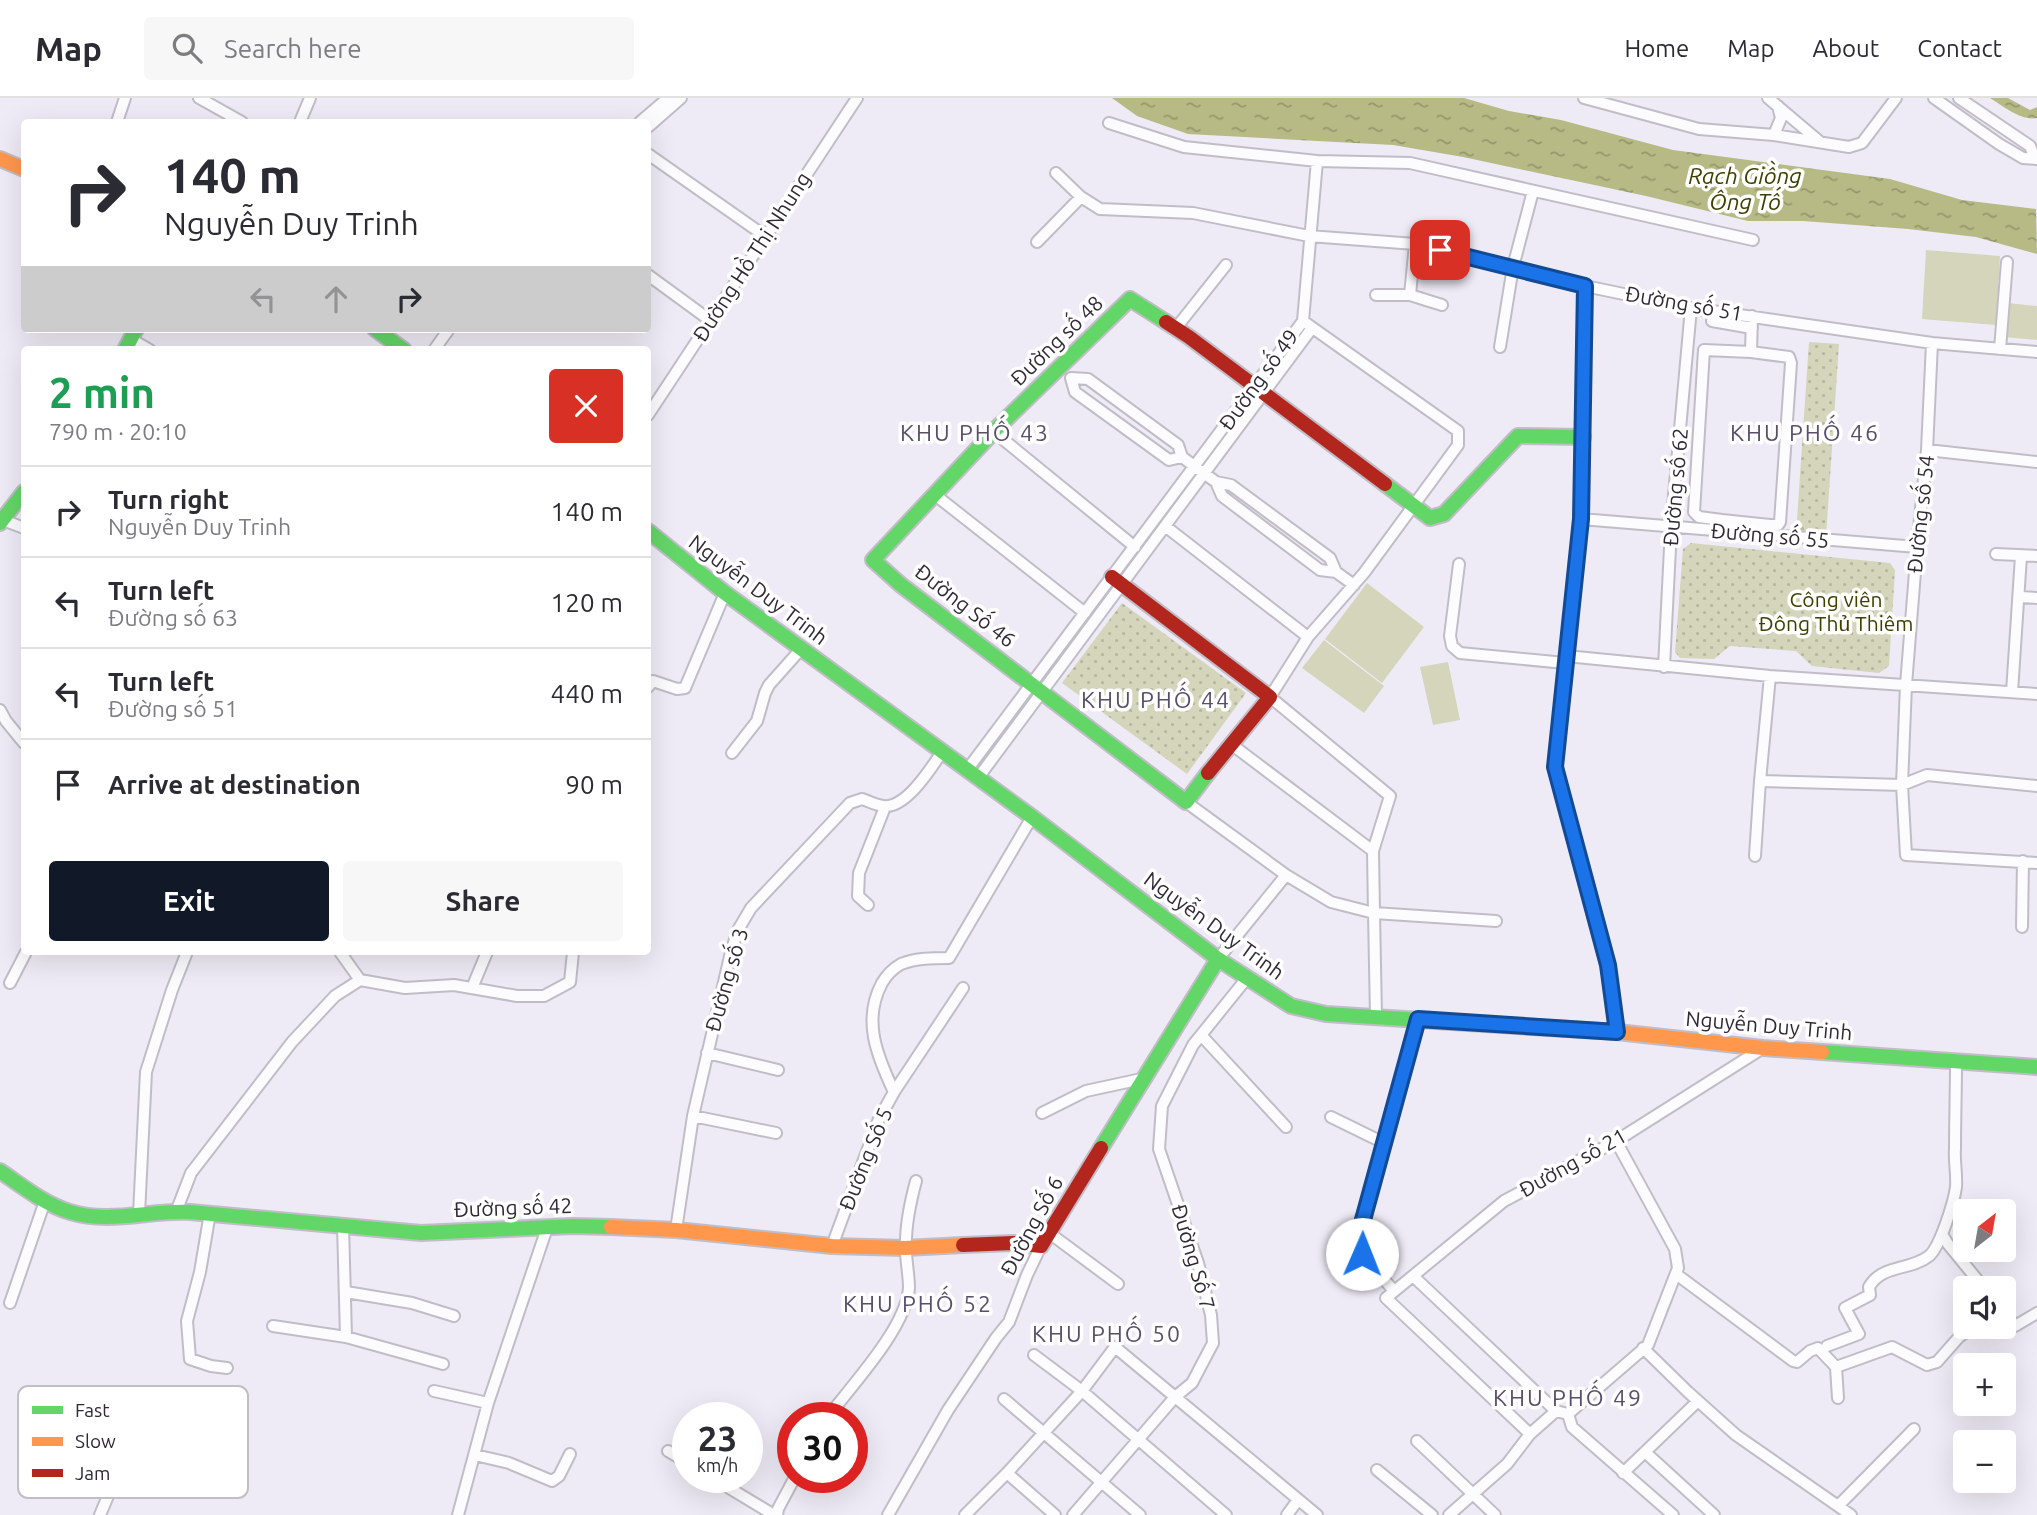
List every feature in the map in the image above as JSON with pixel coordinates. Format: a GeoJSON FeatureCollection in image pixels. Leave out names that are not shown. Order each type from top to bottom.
{"type":"FeatureCollection","features":[{"type":"Feature","properties":{"kind":"street"},"geometry":{"type":"LineString","coordinates":[[118,119],[125,98]]}},
{"type":"Feature","properties":{"kind":"street"},"geometry":{"type":"LineString","coordinates":[[199,98],[237,119]]}},
{"type":"Feature","properties":{"kind":"street"},"geometry":{"type":"LineString","coordinates":[[301,119],[310,98]]}},
{"type":"Feature","properties":{"kind":"street"},"geometry":{"type":"LineString","coordinates":[[644,119],[668,98]]}},
{"type":"Feature","properties":{"kind":"street"},"geometry":{"type":"LineString","coordinates":[[651,124],[681,98]]}},
{"type":"Feature","properties":{"kind":"street","name":"Đường Hồ Thị Nhung"},"geometry":{"type":"LineString","coordinates":[[651,410],[857,98]]}},
{"type":"Feature","properties":{"kind":"street"},"geometry":{"type":"LineString","coordinates":[[1584,98],[1599,99],[1699,129],[1774,135],[1849,147],[1862,143],[1896,98]]}},
{"type":"Feature","properties":{"kind":"street"},"geometry":{"type":"LineString","coordinates":[[1768,98],[1819,142]]}},
{"type":"Feature","properties":{"kind":"street"},"geometry":{"type":"LineString","coordinates":[[1934,98],[2022,158],[2036,158],[2030,146],[1959,98]]}},
{"type":"Feature","properties":{"kind":"street"},"geometry":{"type":"LineString","coordinates":[[1774,135],[1781,118],[1778,106]]}},
{"type":"Feature","properties":{"kind":"street"},"geometry":{"type":"LineString","coordinates":[[1108,123],[1184,147],[1317,161],[1409,163],[1753,240]]}},
{"type":"Feature","properties":{"kind":"street"},"geometry":{"type":"LineString","coordinates":[[651,156],[765,236]]}},
{"type":"Feature","properties":{"kind":"street"},"geometry":{"type":"LineString","coordinates":[[0,159],[21,168]]}},
{"type":"Feature","properties":{"kind":"street","name":"Đường số 49"},"geometry":{"type":"LineString","coordinates":[[972,774],[1037,688],[1085,613],[1117,581],[1135,547],[1200,470],[1307,324],[1309,236],[1317,161]]}},
{"type":"Feature","properties":{"kind":"street","name":"Đường số 51"},"geometry":{"type":"LineString","coordinates":[[1056,173],[1081,197],[1100,209],[1193,213],[1309,236],[1415,244],[1585,286],[1752,322],[2037,352]]}},
{"type":"Feature","properties":{"kind":"street"},"geometry":{"type":"LineString","coordinates":[[1500,346],[1513,267],[1533,191]]}},
{"type":"Feature","properties":{"kind":"street"},"geometry":{"type":"LineString","coordinates":[[1037,242],[1081,197]]}},
{"type":"Feature","properties":{"kind":"street"},"geometry":{"type":"LineString","coordinates":[[1410,295],[1415,244]]}},
{"type":"Feature","properties":{"kind":"street"},"geometry":{"type":"LineString","coordinates":[[2000,349],[2007,262]]}},
{"type":"Feature","properties":{"kind":"street"},"geometry":{"type":"LineString","coordinates":[[1176,328],[1226,265]]}},
{"type":"Feature","properties":{"kind":"street"},"geometry":{"type":"LineString","coordinates":[[651,277],[711,320]]}},
{"type":"Feature","properties":{"kind":"street"},"geometry":{"type":"LineString","coordinates":[[1585,286],[1581,519],[1555,767],[1608,965],[1617,1032]]}},
{"type":"Feature","properties":{"kind":"street"},"geometry":{"type":"LineString","coordinates":[[1376,295],[1410,295],[1442,305]]}},
{"type":"Feature","properties":{"kind":"street","name":"Đường số 48"},"geometry":{"type":"LineString","coordinates":[[873,560],[1058,367],[1130,299],[1176,328],[1430,518],[1444,514],[1518,436],[1583,437]]}},
{"type":"Feature","properties":{"kind":"street","name":"Đường số 62"},"geometry":{"type":"LineString","coordinates":[[1664,667],[1671,528],[1691,308]]}},
{"type":"Feature","properties":{"kind":"street"},"geometry":{"type":"LineString","coordinates":[[1712,321],[1752,322],[1751,352]]}},
{"type":"Feature","properties":{"kind":"street"},"geometry":{"type":"LineString","coordinates":[[1307,324],[1458,431],[1458,445],[1354,585],[1308,638],[1270,697],[1186,802],[1286,875],[1331,902],[1374,913],[1496,921]]}},
{"type":"Feature","properties":{"kind":"street"},"geometry":{"type":"LineString","coordinates":[[380,333],[396,346]]}},
{"type":"Feature","properties":{"kind":"street","name":"Đường số 54"},"geometry":{"type":"LineString","coordinates":[[1906,685],[1927,450],[1932,343]]}},
{"type":"Feature","properties":{"kind":"street"},"geometry":{"type":"LineString","coordinates":[[1704,350],[1789,357],[1791,363],[1778,525],[1722,526],[1699,517],[1694,512],[1698,433],[1704,350]]}},
{"type":"Feature","properties":{"kind":"street"},"geometry":{"type":"LineString","coordinates":[[1058,367],[1071,378],[1076,392],[1169,460],[1182,457]]}},
{"type":"Feature","properties":{"kind":"street"},"geometry":{"type":"LineString","coordinates":[[1071,378],[1088,379],[1178,445],[1182,457],[1216,482],[1231,485],[1330,558],[1336,572],[1354,585]]}},
{"type":"Feature","properties":{"kind":"street"},"geometry":{"type":"LineString","coordinates":[[1680,431],[1698,433]]}},
{"type":"Feature","properties":{"kind":"street"},"geometry":{"type":"LineString","coordinates":[[994,432],[1135,547]]}},
{"type":"Feature","properties":{"kind":"street"},"geometry":{"type":"LineString","coordinates":[[1927,450],[2037,462]]}},
{"type":"Feature","properties":{"kind":"street"},"geometry":{"type":"LineString","coordinates":[[1037,688],[1117,581],[1165,526],[1200,470]]}},
{"type":"Feature","properties":{"kind":"street"},"geometry":{"type":"LineString","coordinates":[[934,494],[1085,613]]}},
{"type":"Feature","properties":{"kind":"street"},"geometry":{"type":"LineString","coordinates":[[21,496],[1,521],[21,527]]}},
{"type":"Feature","properties":{"kind":"street","name":"Đường số 55"},"geometry":{"type":"LineString","coordinates":[[1581,519],[1671,528],[1722,526],[1917,547]]}},
{"type":"Feature","properties":{"kind":"street"},"geometry":{"type":"LineString","coordinates":[[1165,526],[1308,638]]}},
{"type":"Feature","properties":{"kind":"street","name":"Nguyễn Duy Trinh"},"geometry":{"type":"LineString","coordinates":[[651,533],[725,593],[1032,817],[1219,959],[1291,1006],[1326,1014],[1617,1032],[1763,1048],[2037,1067]]}},
{"type":"Feature","properties":{"kind":"street"},"geometry":{"type":"LineString","coordinates":[[1996,555],[2037,556]]}},
{"type":"Feature","properties":{"kind":"street"},"geometry":{"type":"LineString","coordinates":[[2012,692],[2021,556]]}},
{"type":"Feature","properties":{"kind":"street","name":"Đường Số 46"},"geometry":{"type":"LineString","coordinates":[[873,560],[1186,802]]}},
{"type":"Feature","properties":{"kind":"street"},"geometry":{"type":"LineString","coordinates":[[1459,564],[1450,636],[1452,646],[1460,653],[2037,694]]}},
{"type":"Feature","properties":{"kind":"street"},"geometry":{"type":"LineString","coordinates":[[1117,581],[1270,697],[1390,796],[1373,851],[1376,1017]]}},
{"type":"Feature","properties":{"kind":"street"},"geometry":{"type":"LineString","coordinates":[[651,683],[653,681],[677,690],[685,688],[725,593]]}},
{"type":"Feature","properties":{"kind":"street"},"geometry":{"type":"LineString","coordinates":[[2020,597],[2037,598]]}},
{"type":"Feature","properties":{"kind":"street"},"geometry":{"type":"LineString","coordinates":[[732,753],[757,721],[769,685],[801,649]]}},
{"type":"Feature","properties":{"kind":"street"},"geometry":{"type":"LineString","coordinates":[[1755,856],[1770,676]]}},
{"type":"Feature","properties":{"kind":"street"},"geometry":{"type":"LineString","coordinates":[[1906,685],[1902,785],[1906,855],[2037,863]]}},
{"type":"Feature","properties":{"kind":"street"},"geometry":{"type":"LineString","coordinates":[[0,710],[21,739]]}},
{"type":"Feature","properties":{"kind":"street"},"geometry":{"type":"LineString","coordinates":[[1231,744],[1373,851]]}},
{"type":"Feature","properties":{"kind":"street"},"geometry":{"type":"LineString","coordinates":[[868,905],[858,896],[859,873],[885,807],[897,803],[912,792],[942,752]]}},
{"type":"Feature","properties":{"kind":"street"},"geometry":{"type":"LineString","coordinates":[[1760,781],[1902,785],[1927,775],[2037,786]]}},
{"type":"Feature","properties":{"kind":"street","name":"Đường số 3"},"geometry":{"type":"LineString","coordinates":[[676,1230],[693,1116],[738,930],[751,908],[853,801],[862,799],[885,807]]}},
{"type":"Feature","properties":{"kind":"street","name":"Đường Số 5"},"geometry":{"type":"LineString","coordinates":[[832,1246],[879,1119],[894,1092],[877,1048],[871,1021],[875,997],[885,978],[900,965],[926,958],[949,958],[1032,817]]}},
{"type":"Feature","properties":{"kind":"street"},"geometry":{"type":"LineString","coordinates":[[2022,927],[2023,861]]}},
{"type":"Feature","properties":{"kind":"street"},"geometry":{"type":"LineString","coordinates":[[1219,959],[1286,875]]}},
{"type":"Feature","properties":{"kind":"street"},"geometry":{"type":"LineString","coordinates":[[10,984],[24,955]]}},
{"type":"Feature","properties":{"kind":"street"},"geometry":{"type":"LineString","coordinates":[[139,1214],[146,1072],[186,955]]}},
{"type":"Feature","properties":{"kind":"street"},"geometry":{"type":"LineString","coordinates":[[342,955],[360,980]]}},
{"type":"Feature","properties":{"kind":"street"},"geometry":{"type":"LineString","coordinates":[[472,988],[486,955]]}},
{"type":"Feature","properties":{"kind":"street"},"geometry":{"type":"LineString","coordinates":[[176,1212],[191,1172],[292,1042],[335,996],[360,980],[405,988],[454,985],[517,996],[544,996],[569,982],[573,955]]}},
{"type":"Feature","properties":{"kind":"street","name":"Đường Số 6"},"geometry":{"type":"LineString","coordinates":[[888,1515],[948,1410],[1009,1322],[1027,1275],[1048,1232],[1219,959]]}},
{"type":"Feature","properties":{"kind":"street","name":"Đường Số 7"},"geometry":{"type":"LineString","coordinates":[[1073,1515],[1175,1397],[1192,1383],[1213,1343],[1211,1315],[1198,1263],[1159,1149],[1162,1106],[1194,1045],[1247,978]]}},
{"type":"Feature","properties":{"kind":"street"},"geometry":{"type":"LineString","coordinates":[[894,1092],[963,988]]}},
{"type":"Feature","properties":{"kind":"street"},"geometry":{"type":"LineString","coordinates":[[1418,1019],[1358,1238],[1362,1254],[1394,1292],[1386,1298],[1530,1434]]}},
{"type":"Feature","properties":{"kind":"street"},"geometry":{"type":"LineString","coordinates":[[1201,1035],[1286,1127]]}},
{"type":"Feature","properties":{"kind":"street","name":"Đường số 21"},"geometry":{"type":"LineString","coordinates":[[1394,1292],[1504,1201],[1616,1141],[1763,1048]]}},
{"type":"Feature","properties":{"kind":"street"},"geometry":{"type":"LineString","coordinates":[[707,1053],[778,1070]]}},
{"type":"Feature","properties":{"kind":"street"},"geometry":{"type":"LineString","coordinates":[[1827,1346],[1858,1334],[1845,1308],[1870,1295],[1869,1287],[1873,1280],[1881,1273],[1929,1256],[1942,1234],[1956,1188],[1956,1063]]}},
{"type":"Feature","properties":{"kind":"street"},"geometry":{"type":"LineString","coordinates":[[1042,1113],[1086,1091],[1146,1078]]}},
{"type":"Feature","properties":{"kind":"street"},"geometry":{"type":"LineString","coordinates":[[693,1116],[776,1133]]}},
{"type":"Feature","properties":{"kind":"street"},"geometry":{"type":"LineString","coordinates":[[1331,1117],[1384,1143]]}},
{"type":"Feature","properties":{"kind":"street"},"geometry":{"type":"LineString","coordinates":[[1568,1414],[1647,1345],[1678,1268],[1675,1250],[1616,1141]]}},
{"type":"Feature","properties":{"kind":"street","name":"Đường số 42"},"geometry":{"type":"LineString","coordinates":[[0,1171],[46,1201],[68,1212],[92,1218],[176,1212],[210,1213],[421,1233],[573,1226],[676,1230],[832,1246],[905,1248],[1013,1243],[1041,1246]]}},
{"type":"Feature","properties":{"kind":"street"},"geometry":{"type":"LineString","coordinates":[[839,1402],[893,1332],[903,1311],[909,1288],[905,1248],[916,1181]]}},
{"type":"Feature","properties":{"kind":"street"},"geometry":{"type":"LineString","coordinates":[[10,1303],[46,1201]]}},
{"type":"Feature","properties":{"kind":"street"},"geometry":{"type":"LineString","coordinates":[[210,1213],[200,1272],[187,1321],[190,1359],[227,1368]]}},
{"type":"Feature","properties":{"kind":"street"},"geometry":{"type":"LineString","coordinates":[[343,1225],[346,1337]]}},
{"type":"Feature","properties":{"kind":"street"},"geometry":{"type":"LineString","coordinates":[[458,1515],[488,1403],[547,1228]]}},
{"type":"Feature","properties":{"kind":"street"},"geometry":{"type":"LineString","coordinates":[[1048,1232],[1118,1284]]}},
{"type":"Feature","properties":{"kind":"street"},"geometry":{"type":"LineString","coordinates":[[1942,1234],[1974,1276]]}},
{"type":"Feature","properties":{"kind":"street"},"geometry":{"type":"LineString","coordinates":[[1676,1274],[1793,1361],[1797,1362],[1814,1348],[1818,1348],[1836,1367],[1838,1398]]}},
{"type":"Feature","properties":{"kind":"street"},"geometry":{"type":"LineString","coordinates":[[1413,1276],[1556,1411],[1568,1414]]}},
{"type":"Feature","properties":{"kind":"street"},"geometry":{"type":"LineString","coordinates":[[346,1292],[412,1303],[454,1316]]}},
{"type":"Feature","properties":{"kind":"street"},"geometry":{"type":"LineString","coordinates":[[2016,1325],[2037,1313]]}},
{"type":"Feature","properties":{"kind":"street"},"geometry":{"type":"LineString","coordinates":[[273,1326],[346,1337],[443,1364]]}},
{"type":"Feature","properties":{"kind":"street"},"geometry":{"type":"LineString","coordinates":[[1836,1367],[1892,1347],[1927,1364],[1937,1362],[1957,1339]]}},
{"type":"Feature","properties":{"kind":"street"},"geometry":{"type":"LineString","coordinates":[[967,1514],[1082,1391],[1115,1347],[1317,1515]]}},
{"type":"Feature","properties":{"kind":"street"},"geometry":{"type":"LineString","coordinates":[[1643,1348],[1736,1435],[1851,1515]]}},
{"type":"Feature","properties":{"kind":"street"},"geometry":{"type":"LineString","coordinates":[[1034,1354],[1082,1391],[1226,1515]]}},
{"type":"Feature","properties":{"kind":"street"},"geometry":{"type":"LineString","coordinates":[[434,1391],[488,1403]]}},
{"type":"Feature","properties":{"kind":"street"},"geometry":{"type":"LineString","coordinates":[[1004,1399],[1140,1515]]}},
{"type":"Feature","properties":{"kind":"street"},"geometry":{"type":"LineString","coordinates":[[1623,1473],[1698,1401]]}},
{"type":"Feature","properties":{"kind":"street"},"geometry":{"type":"LineString","coordinates":[[1449,1515],[1507,1465],[1530,1434],[1556,1411]]}},
{"type":"Feature","properties":{"kind":"street"},"geometry":{"type":"LineString","coordinates":[[1568,1414],[1572,1427],[1673,1515]]}},
{"type":"Feature","properties":{"kind":"street"},"geometry":{"type":"LineString","coordinates":[[1838,1506],[1914,1429]]}},
{"type":"Feature","properties":{"kind":"street"},"geometry":{"type":"LineString","coordinates":[[1417,1441],[1495,1515]]}},
{"type":"Feature","properties":{"kind":"street"},"geometry":{"type":"LineString","coordinates":[[668,1451],[672,1453]]}},
{"type":"Feature","properties":{"kind":"street"},"geometry":{"type":"LineString","coordinates":[[1646,1452],[1714,1515]]}},
{"type":"Feature","properties":{"kind":"street"},"geometry":{"type":"LineString","coordinates":[[475,1455],[509,1463],[552,1481],[559,1476],[570,1454]]}},
{"type":"Feature","properties":{"kind":"street"},"geometry":{"type":"LineString","coordinates":[[1377,1470],[1432,1515]]}},
{"type":"Feature","properties":{"kind":"street"},"geometry":{"type":"LineString","coordinates":[[1007,1473],[1055,1515]]}},
{"type":"Feature","properties":{"kind":"street"},"geometry":{"type":"LineString","coordinates":[[738,1493],[775,1515],[786,1493]]}},
{"type":"Feature","properties":{"kind":"street"},"geometry":{"type":"LineString","coordinates":[[100,1515],[107,1498]]}},
{"type":"Feature","properties":{"kind":"street"},"geometry":{"type":"LineString","coordinates":[[1287,1515],[1298,1500]]}},
{"type":"Feature","properties":{"kind":"green space"},"geometry":{"type":"Polygon","coordinates":[[[1926,250],[2000,256],[1996,325],[1922,319],[1926,250]]]}},
{"type":"Feature","properties":{"kind":"green space"},"geometry":{"type":"Polygon","coordinates":[[[2007,303],[2037,306],[2037,340],[2005,337],[2007,303]]]}},
{"type":"Feature","properties":{"kind":"green space"},"geometry":{"type":"Polygon","coordinates":[[[1809,342],[1839,344],[1826,537],[1796,535],[1809,342]]]}},
{"type":"Feature","properties":{"kind":"green space","name":"Công viên Đông Thủ Thiêm"},"geometry":{"type":"Polygon","coordinates":[[[1691,543],[1890,563],[1895,570],[1889,666],[1879,673],[1812,666],[1796,651],[1730,646],[1714,659],[1680,658],[1675,652],[1683,549],[1691,543]]]}},
{"type":"Feature","properties":{"kind":"green space"},"geometry":{"type":"Polygon","coordinates":[[[1367,583],[1424,627],[1382,683],[1325,639],[1367,583]]]}},
{"type":"Feature","properties":{"kind":"green space"},"geometry":{"type":"Polygon","coordinates":[[[1122,603],[1246,693],[1187,774],[1062,683],[1122,603]]]}},
{"type":"Feature","properties":{"kind":"green space"},"geometry":{"type":"Polygon","coordinates":[[[1324,640],[1384,686],[1364,713],[1302,668],[1324,640]]]}},
{"type":"Feature","properties":{"kind":"green space"},"geometry":{"type":"Polygon","coordinates":[[[1448,662],[1460,720],[1433,725],[1420,667],[1448,662]]]}},
{"type":"Feature","properties":{"kind":"water","name":"Rạch Giồng Ông Tố"},"geometry":{"type":"Polygon","coordinates":[[[1112,98],[1464,98],[1673,150],[1890,179],[1962,200],[2036,209],[2037,254],[1976,237],[1908,229],[1803,221],[1748,221],[1646,196],[1393,145],[1188,134],[1137,116],[1112,98]]]}},
{"type":"Feature","properties":{"kind":"water"},"geometry":{"type":"Polygon","coordinates":[[[1990,98],[2008,98],[2030,110],[2037,107],[2037,118],[2019,115],[1990,98]]]}},
{"type":"Feature","properties":{"kind":"traffic: fast"},"geometry":{"type":"LineString","coordinates":[[1166,322],[1130,299],[998,427],[873,560],[901,585],[1186,802],[1208,773]]}},
{"type":"Feature","properties":{"kind":"traffic: fast"},"geometry":{"type":"LineString","coordinates":[[127,346],[134,333]]}},
{"type":"Feature","properties":{"kind":"traffic: fast"},"geometry":{"type":"LineString","coordinates":[[381,333],[398,346]]}},
{"type":"Feature","properties":{"kind":"traffic: fast"},"geometry":{"type":"LineString","coordinates":[[1385,484],[1430,518],[1444,514],[1518,436],[1583,437]]}},
{"type":"Feature","properties":{"kind":"traffic: fast"},"geometry":{"type":"LineString","coordinates":[[0,523],[21,496]]}},
{"type":"Feature","properties":{"kind":"traffic: fast"},"geometry":{"type":"LineString","coordinates":[[651,533],[725,593],[1032,817],[1218,959],[1291,1006],[1326,1014],[1452,1022]]}},
{"type":"Feature","properties":{"kind":"traffic: fast"},"geometry":{"type":"LineString","coordinates":[[1101,1148],[1218,959]]}},
{"type":"Feature","properties":{"kind":"traffic: fast"},"geometry":{"type":"LineString","coordinates":[[1822,1052],[2037,1067]]}},
{"type":"Feature","properties":{"kind":"traffic: fast"},"geometry":{"type":"LineString","coordinates":[[0,1171],[51,1204],[70,1212],[100,1217],[190,1212],[421,1233],[573,1226],[611,1227]]}},
{"type":"Feature","properties":{"kind":"traffic: slow"},"geometry":{"type":"LineString","coordinates":[[0,159],[21,168]]}},
{"type":"Feature","properties":{"kind":"traffic: slow"},"geometry":{"type":"LineString","coordinates":[[1452,1022],[1617,1032],[1822,1052]]}},
{"type":"Feature","properties":{"kind":"traffic: slow"},"geometry":{"type":"LineString","coordinates":[[611,1227],[676,1230],[832,1246],[905,1248],[963,1245]]}},
{"type":"Feature","properties":{"kind":"traffic: jam"},"geometry":{"type":"LineString","coordinates":[[1166,322],[1385,484]]}},
{"type":"Feature","properties":{"kind":"traffic: jam"},"geometry":{"type":"LineString","coordinates":[[1112,577],[1270,697],[1208,773]]}},
{"type":"Feature","properties":{"kind":"traffic: jam"},"geometry":{"type":"LineString","coordinates":[[963,1245],[1013,1243],[1041,1246],[1101,1148]]}},
{"type":"Feature","properties":{"kind":"district","name":"KHU PHỐ 43"},"geometry":{"type":"Point","coordinates":[975,433]}},
{"type":"Feature","properties":{"kind":"district","name":"KHU PHỐ 46"},"geometry":{"type":"Point","coordinates":[1805,433]}},
{"type":"Feature","properties":{"kind":"district","name":"KHU PHỐ 44"},"geometry":{"type":"Point","coordinates":[1156,700]}},
{"type":"Feature","properties":{"kind":"district","name":"KHU PHỐ 52"},"geometry":{"type":"Point","coordinates":[918,1304]}},
{"type":"Feature","properties":{"kind":"district","name":"KHU PHỐ 50"},"geometry":{"type":"Point","coordinates":[1107,1334]}},
{"type":"Feature","properties":{"kind":"district","name":"KHU PHỐ 49"},"geometry":{"type":"Point","coordinates":[1568,1398]}},
{"type":"Feature","properties":{"kind":"route"},"geometry":{"type":"LineString","coordinates":[[1362,1254],[1358,1238],[1418,1019],[1617,1032],[1608,965],[1555,767],[1581,519],[1585,286],[1440,250]]}}]}
